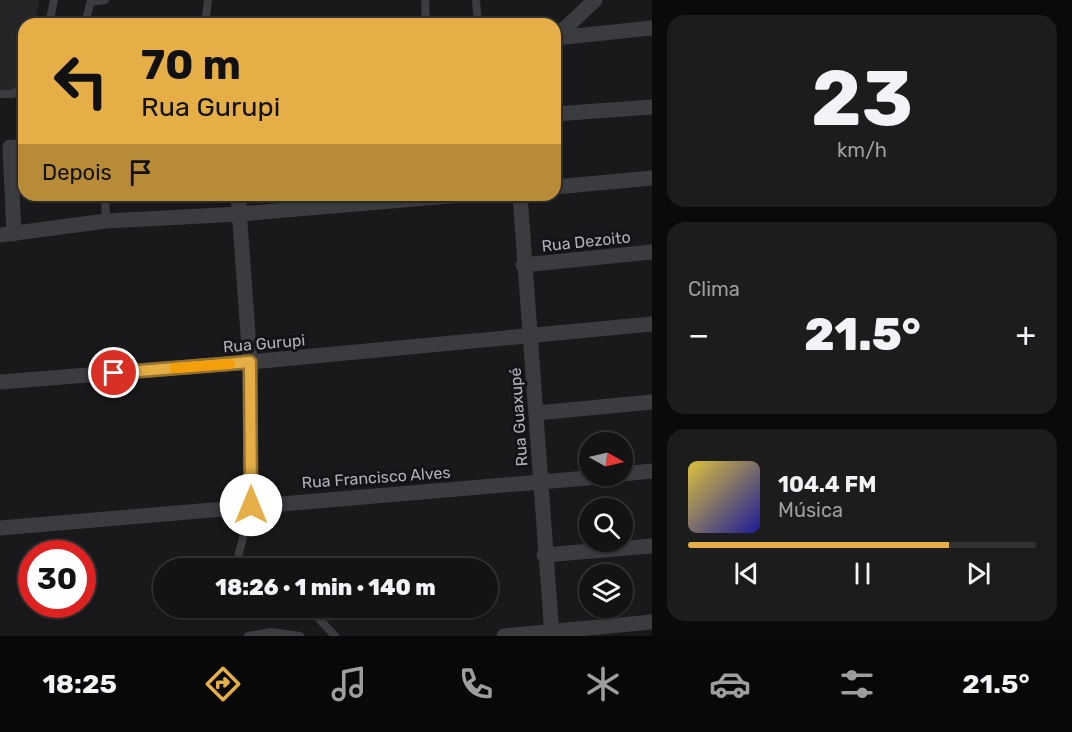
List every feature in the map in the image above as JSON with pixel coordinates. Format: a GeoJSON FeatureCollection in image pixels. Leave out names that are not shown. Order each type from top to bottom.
{"type":"FeatureCollection","features":[{"type":"Feature","properties":{"kind":"street"},"geometry":{"type":"LineString","coordinates":[[561,32],[595,0]]}},
{"type":"Feature","properties":{"kind":"street"},"geometry":{"type":"LineString","coordinates":[[561,37],[652,28]]}},
{"type":"Feature","properties":{"kind":"street"},"geometry":{"type":"LineString","coordinates":[[561,114],[652,107]]}},
{"type":"Feature","properties":{"kind":"street"},"geometry":{"type":"LineString","coordinates":[[10,147],[7,235],[106,221],[240,214],[392,201]]}},
{"type":"Feature","properties":{"kind":"street"},"geometry":{"type":"LineString","coordinates":[[561,186],[652,178]]}},
{"type":"Feature","properties":{"kind":"street"},"geometry":{"type":"LineString","coordinates":[[239,201],[250,362],[251,505]]}},
{"type":"Feature","properties":{"kind":"street","name":"Rua Guaxupé"},"geometry":{"type":"LineString","coordinates":[[520,201],[523,265],[537,412],[544,555],[552,634]]}},
{"type":"Feature","properties":{"kind":"street","name":"Rua Dezoito"},"geometry":{"type":"LineString","coordinates":[[523,265],[652,252]]}},
{"type":"Feature","properties":{"kind":"street","name":"Rua Gurupi"},"geometry":{"type":"LineString","coordinates":[[0,382],[250,362],[652,324]]}},
{"type":"Feature","properties":{"kind":"street"},"geometry":{"type":"LineString","coordinates":[[537,412],[652,402]]}},
{"type":"Feature","properties":{"kind":"street"},"geometry":{"type":"LineString","coordinates":[[633,473],[652,471]]}},
{"type":"Feature","properties":{"kind":"street","name":"Rua Francisco Alves"},"geometry":{"type":"LineString","coordinates":[[0,528],[251,505],[579,479]]}},
{"type":"Feature","properties":{"kind":"street"},"geometry":{"type":"LineString","coordinates":[[544,555],[652,546]]}},
{"type":"Feature","properties":{"kind":"street"},"geometry":{"type":"LineString","coordinates":[[504,636],[552,634],[652,622]]}},
{"type":"Feature","properties":{"kind":"lane"},"geometry":{"type":"LineString","coordinates":[[50,18],[54,0]]}},
{"type":"Feature","properties":{"kind":"lane"},"geometry":{"type":"LineString","coordinates":[[87,18],[91,1],[105,0]]}},
{"type":"Feature","properties":{"kind":"lane"},"geometry":{"type":"LineString","coordinates":[[206,18],[208,0]]}},
{"type":"Feature","properties":{"kind":"lane"},"geometry":{"type":"LineString","coordinates":[[425,0],[426,18]]}},
{"type":"Feature","properties":{"kind":"lane"},"geometry":{"type":"LineString","coordinates":[[476,0],[478,18]]}},
{"type":"Feature","properties":{"kind":"lane"},"geometry":{"type":"LineString","coordinates":[[0,94],[13,94],[18,90]]}},
{"type":"Feature","properties":{"kind":"lane"},"geometry":{"type":"LineString","coordinates":[[10,147],[18,142]]}},
{"type":"Feature","properties":{"kind":"lane"},"geometry":{"type":"LineString","coordinates":[[105,201],[106,221]]}},
{"type":"Feature","properties":{"kind":"lane"},"geometry":{"type":"LineString","coordinates":[[238,558],[251,505]]}},
{"type":"Feature","properties":{"kind":"lane"},"geometry":{"type":"LineString","coordinates":[[318,618],[335,636]]}},
{"type":"Feature","properties":{"kind":"lane"},"geometry":{"type":"LineString","coordinates":[[248,636],[271,632],[300,636]]}},
{"type":"Feature","properties":{"kind":"shaded area"},"geometry":{"type":"Polygon","coordinates":[[[0,0],[39,0],[36,18],[18,18],[18,89],[0,94],[0,0]]]}},
{"type":"Feature","properties":{"kind":"slow traffic"},"geometry":{"type":"LineString","coordinates":[[174,368],[230,364]]}},
{"type":"Feature","properties":{"kind":"route"},"geometry":{"type":"LineString","coordinates":[[114,373],[250,362],[251,505]]}}]}
